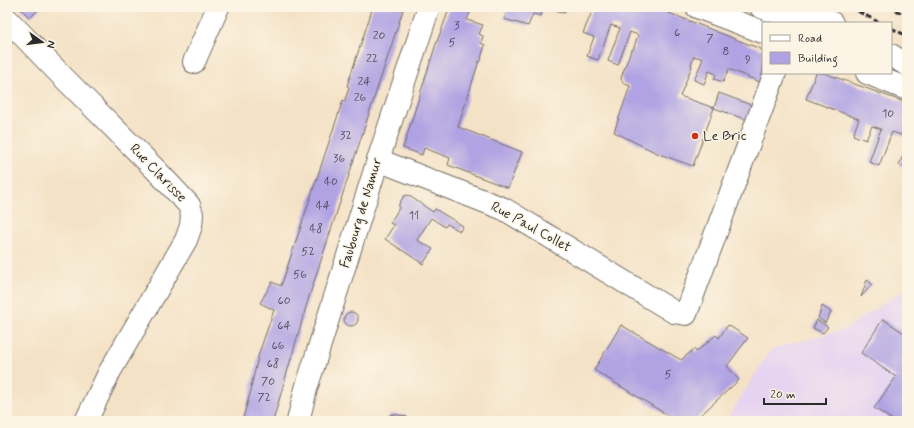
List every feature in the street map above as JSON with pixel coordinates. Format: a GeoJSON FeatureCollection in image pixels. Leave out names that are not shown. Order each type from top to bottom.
{"type":"FeatureCollection","features":[{"type":"Feature","properties":{"kind":"street"},"geometry":{"type":"LineString","coordinates":[[194,62],[218,7]]}},
{"type":"Feature","properties":{"kind":"street","name":"Faubourg de Namur"},"geometry":{"type":"LineString","coordinates":[[298,421],[306,389],[378,160],[429,7]]}},
{"type":"Feature","properties":{"kind":"street"},"geometry":{"type":"LineString","coordinates":[[698,7],[762,32]]}},
{"type":"Feature","properties":{"kind":"street"},"geometry":{"type":"LineString","coordinates":[[761,7],[789,17],[804,13],[829,22]]}},
{"type":"Feature","properties":{"kind":"street","name":"Rue Clarisse"},"geometry":{"type":"LineString","coordinates":[[7,19],[156,170],[188,205],[192,214],[191,226],[186,240],[110,371],[86,421]]}},
{"type":"Feature","properties":{"kind":"street"},"geometry":{"type":"LineString","coordinates":[[892,56],[907,65]]}},
{"type":"Feature","properties":{"kind":"street","name":"Rue Paul Collet"},"geometry":{"type":"LineString","coordinates":[[378,160],[504,209],[674,312],[686,314],[775,74]]}},
{"type":"Feature","properties":{"kind":"street"},"geometry":{"type":"LineString","coordinates":[[870,74],[907,89]]}},
{"type":"Feature","properties":{"kind":"shaded area"},"geometry":{"type":"Polygon","coordinates":[[[907,288],[907,421],[726,421],[771,349],[845,329],[907,288]]]}},
{"type":"Feature","properties":{"kind":"building"},"geometry":{"type":"Polygon","coordinates":[[[19,7],[41,7],[30,18],[19,7]]]}},
{"type":"Feature","properties":{"kind":"building"},"geometry":{"type":"Polygon","coordinates":[[[373,7],[404,7],[308,300],[273,421],[242,421],[252,387],[259,353],[274,310],[260,303],[272,282],[281,286],[343,100],[345,101],[349,87],[347,86],[373,7]]]}},
{"type":"Feature","properties":{"kind":"building"},"geometry":{"type":"Polygon","coordinates":[[[450,7],[464,7],[471,10],[467,20],[483,25],[479,34],[483,36],[481,43],[485,45],[482,59],[480,62],[479,61],[458,127],[522,152],[508,188],[448,165],[450,158],[424,148],[422,155],[403,148],[435,47],[450,7]]]}},
{"type":"Feature","properties":{"kind":"building"},"geometry":{"type":"Polygon","coordinates":[[[509,7],[543,8],[541,16],[533,14],[528,26],[504,19],[509,7]]]}},
{"type":"Feature","properties":{"kind":"building"},"geometry":{"type":"Polygon","coordinates":[[[547,7],[567,7],[564,13],[547,7]]]}},
{"type":"Feature","properties":{"kind":"building"},"geometry":{"type":"Polygon","coordinates":[[[594,7],[654,7],[762,50],[762,74],[766,74],[762,83],[729,69],[723,82],[714,79],[716,74],[709,71],[704,84],[694,80],[703,59],[694,56],[692,66],[680,96],[714,108],[693,166],[659,154],[614,132],[630,86],[623,83],[621,78],[638,35],[630,32],[618,65],[608,61],[620,28],[611,25],[598,60],[587,56],[594,37],[583,33],[594,7]]]}},
{"type":"Feature","properties":{"kind":"building"},"geometry":{"type":"Polygon","coordinates":[[[7,40],[12,44],[7,49],[7,40]]]}},
{"type":"Feature","properties":{"kind":"building"},"geometry":{"type":"Polygon","coordinates":[[[816,74],[827,74],[907,103],[907,137],[892,132],[879,166],[869,162],[881,129],[872,126],[866,140],[853,135],[859,119],[806,99],[816,74]]]}},
{"type":"Feature","properties":{"kind":"building"},"geometry":{"type":"Polygon","coordinates":[[[719,93],[754,106],[750,121],[714,108],[719,93]]]}},
{"type":"Feature","properties":{"kind":"building"},"geometry":{"type":"Polygon","coordinates":[[[904,153],[907,154],[907,168],[899,165],[904,153]]]}},
{"type":"Feature","properties":{"kind":"building"},"geometry":{"type":"Polygon","coordinates":[[[408,195],[433,212],[435,209],[463,226],[460,231],[447,224],[445,227],[431,218],[417,240],[433,249],[423,264],[385,239],[394,225],[390,223],[399,208],[399,204],[404,196],[408,195]]]}},
{"type":"Feature","properties":{"kind":"building"},"geometry":{"type":"Polygon","coordinates":[[[867,280],[872,284],[861,297],[867,280]]]}},
{"type":"Feature","properties":{"kind":"building"},"geometry":{"type":"Polygon","coordinates":[[[822,306],[831,312],[825,323],[818,318],[822,306]]]}},
{"type":"Feature","properties":{"kind":"building"},"geometry":{"type":"Polygon","coordinates":[[[348,312],[354,312],[358,316],[358,322],[354,326],[348,326],[344,322],[344,316],[348,312]]]}},
{"type":"Feature","properties":{"kind":"building"},"geometry":{"type":"Polygon","coordinates":[[[883,319],[907,335],[907,421],[894,421],[874,408],[896,377],[861,353],[883,319]]]}},
{"type":"Feature","properties":{"kind":"building"},"geometry":{"type":"Polygon","coordinates":[[[817,320],[828,327],[823,333],[813,328],[817,320]]]}},
{"type":"Feature","properties":{"kind":"building"},"geometry":{"type":"Polygon","coordinates":[[[621,325],[681,360],[694,349],[696,352],[716,335],[719,338],[728,325],[748,338],[727,366],[739,380],[694,421],[677,421],[594,370],[621,325]]]}},
{"type":"Feature","properties":{"kind":"building"},"geometry":{"type":"Polygon","coordinates":[[[390,415],[405,416],[414,421],[386,421],[390,415]]]}},
{"type":"Feature","properties":{"kind":"tunnel"},"geometry":{"type":"LineString","coordinates":[[805,19],[821,15],[835,7]]}},
{"type":"Feature","properties":{"kind":"railway"},"geometry":{"type":"LineString","coordinates":[[850,7],[878,22]]}},
{"type":"Feature","properties":{"kind":"railway"},"geometry":{"type":"LineString","coordinates":[[887,7],[907,15]]}},
{"type":"Feature","properties":{"kind":"railway"},"geometry":{"type":"LineString","coordinates":[[892,28],[907,36]]}},
{"type":"Feature","properties":{"kind":"place","name":"Le Bric"},"geometry":{"type":"Point","coordinates":[695,136]}}]}
